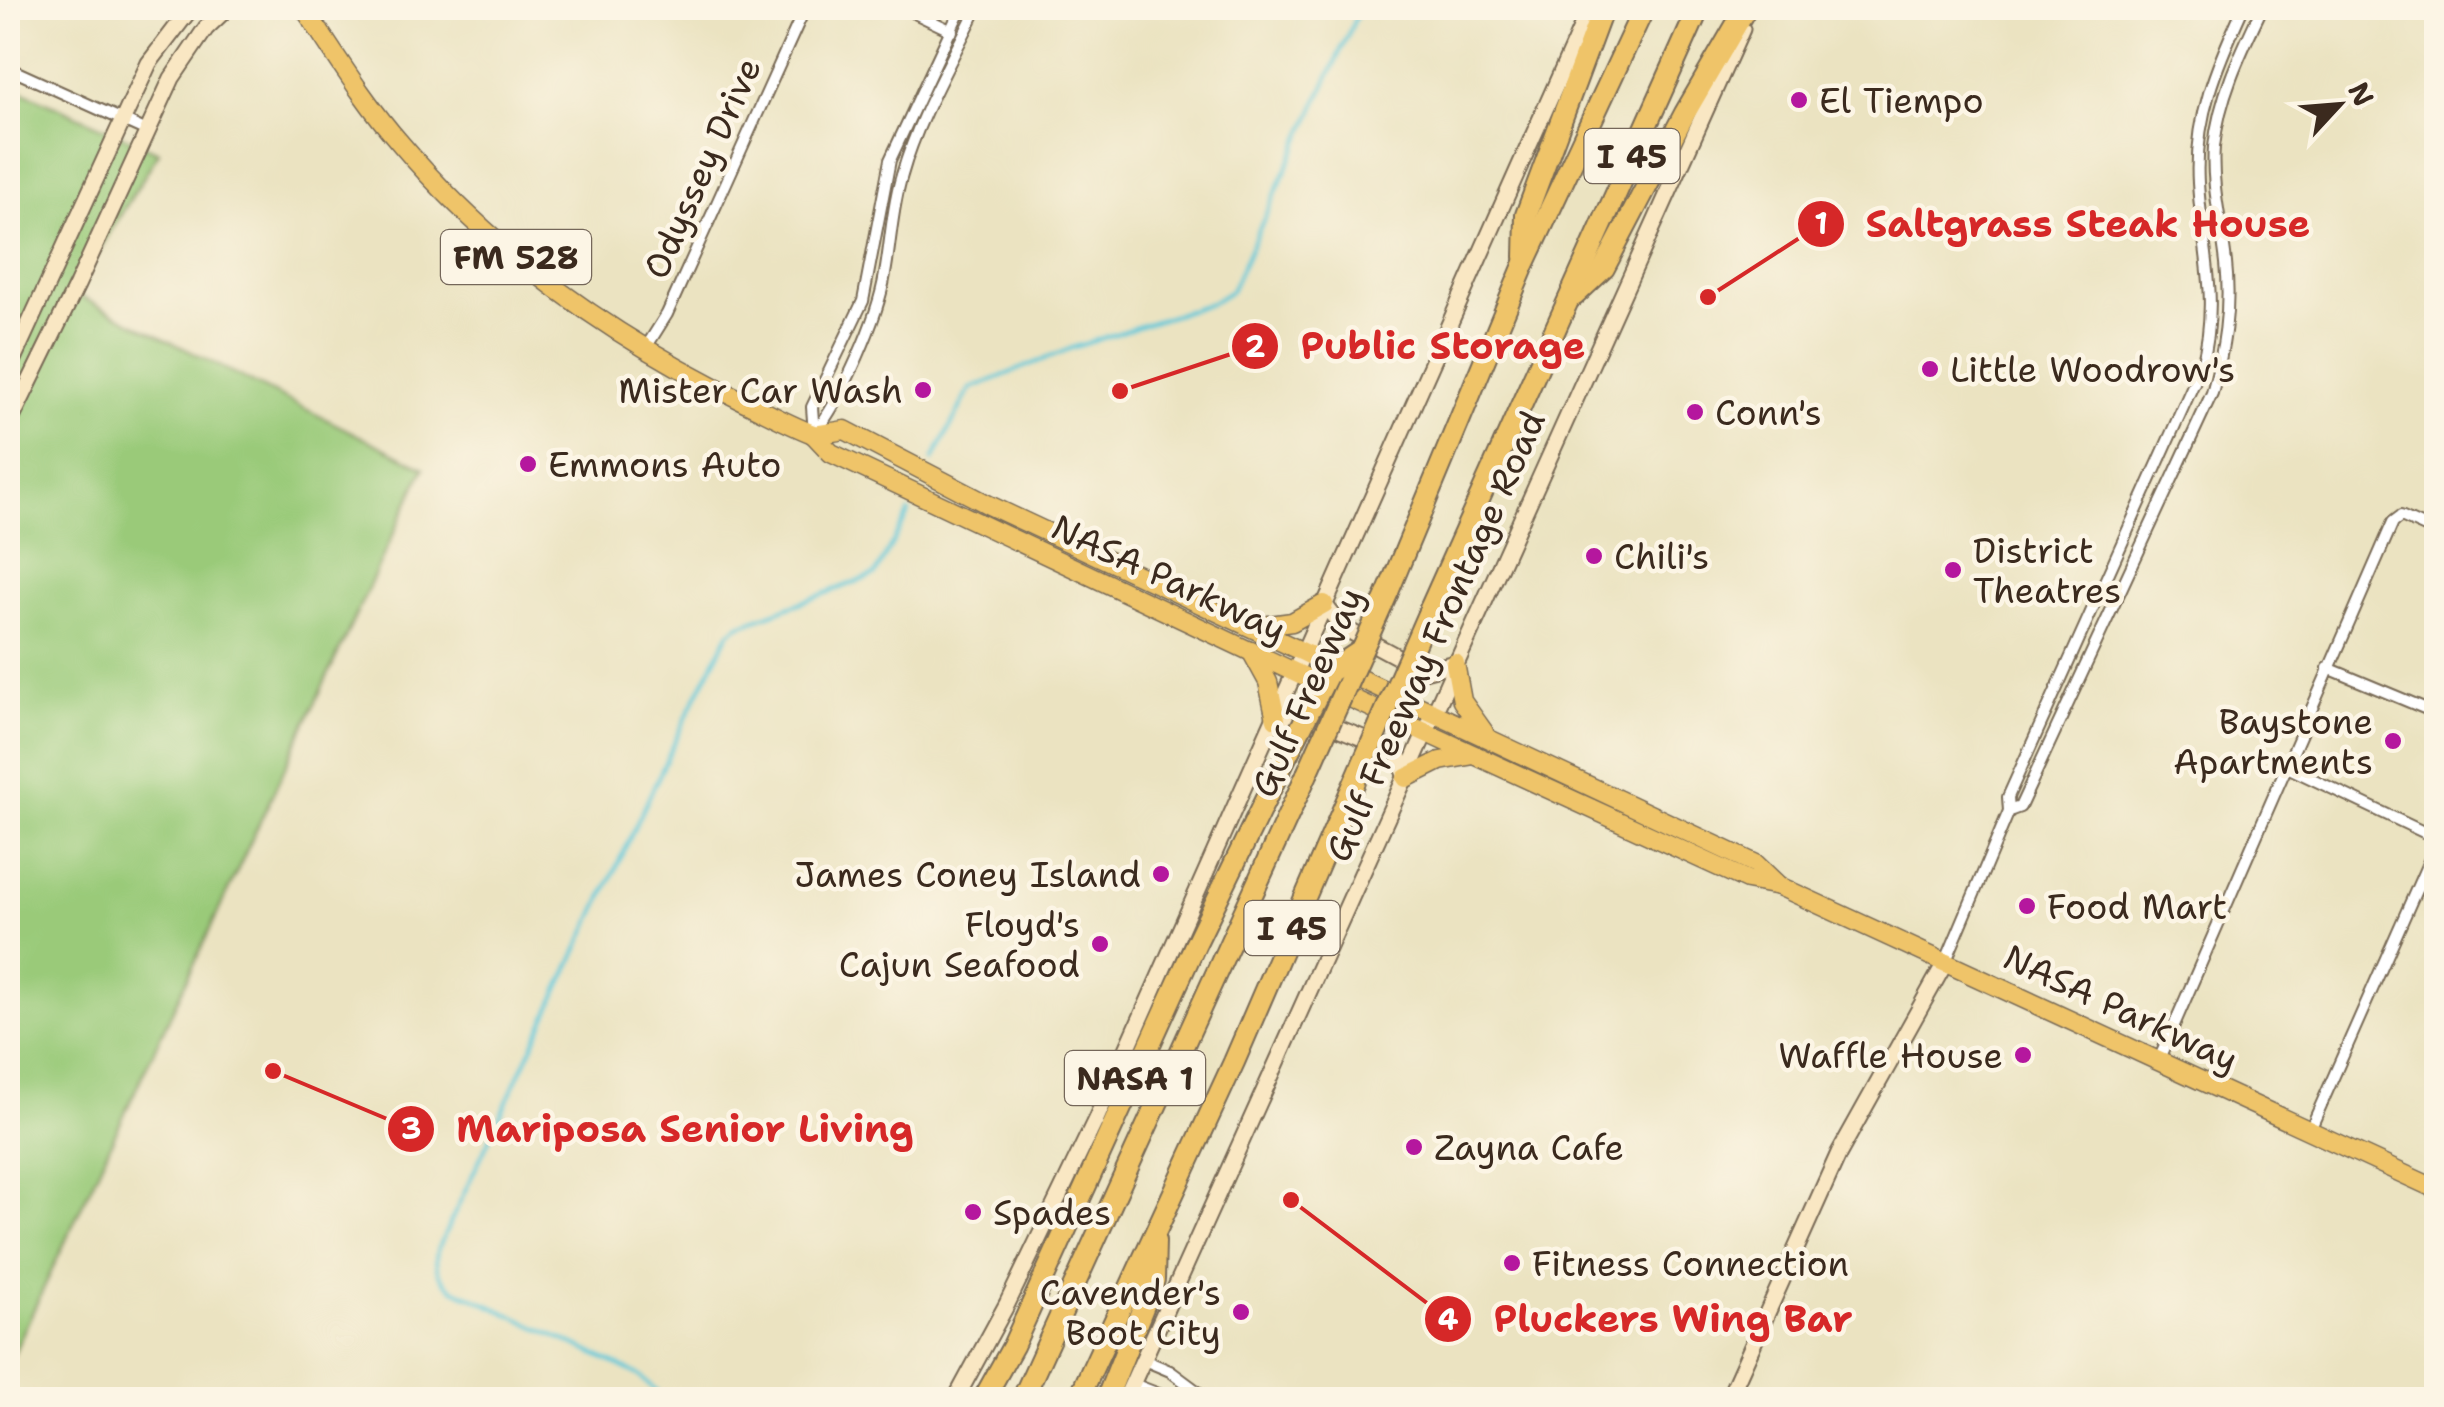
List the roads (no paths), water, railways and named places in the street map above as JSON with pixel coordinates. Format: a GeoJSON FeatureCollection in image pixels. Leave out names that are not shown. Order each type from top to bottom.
{"type":"FeatureCollection","features":[{"type":"Feature","properties":{"kind":"highway"},"geometry":{"type":"LineString","coordinates":[[1524,265],[1526,215],[1604,8]]}},
{"type":"Feature","properties":{"kind":"highway","name":"Gulf Freeway"},"geometry":{"type":"LineString","coordinates":[[1022,1400],[1307,774],[1388,592],[1524,265],[1644,8]]}},
{"type":"Feature","properties":{"kind":"highway","name":"I 45"},"geometry":{"type":"LineString","coordinates":[[1078,1400],[1234,1062],[1430,609],[1699,8]]}},
{"type":"Feature","properties":{"kind":"highway"},"geometry":{"type":"LineString","coordinates":[[1565,304],[1604,268],[1685,112],[1749,8]]}},
{"type":"Feature","properties":{"kind":"highway","name":"NASA 1"},"geometry":{"type":"LineString","coordinates":[[982,1400],[1013,1346],[1195,945],[1329,672],[1361,651]]}},
{"type":"Feature","properties":{"kind":"highway"},"geometry":{"type":"LineString","coordinates":[[1106,1400],[1154,1280],[1155,1230]]}},
{"type":"Feature","properties":{"kind":"main road"},"geometry":{"type":"LineString","coordinates":[[8,370],[150,63],[191,8]]}},
{"type":"Feature","properties":{"kind":"main road"},"geometry":{"type":"LineString","coordinates":[[8,426],[186,54],[226,8]]}},
{"type":"Feature","properties":{"kind":"main road","name":"NASA Parkway"},"geometry":{"type":"LineString","coordinates":[[304,8],[383,122],[440,187],[551,286],[645,350],[814,435],[831,453],[1296,674],[1747,880],[1779,886],[2436,1189]]}},
{"type":"Feature","properties":{"kind":"main road"},"geometry":{"type":"LineString","coordinates":[[955,1400],[1007,1304],[1096,1119],[1590,8]]}},
{"type":"Feature","properties":{"kind":"main road","name":"Gulf Freeway Frontage Road"},"geometry":{"type":"LineString","coordinates":[[1129,1392],[1749,8]]}},
{"type":"Feature","properties":{"kind":"main road","name":"NASA Parkway"},"geometry":{"type":"LineString","coordinates":[[814,435],[845,430],[989,505],[1756,864],[1779,886]]}},
{"type":"Feature","properties":{"kind":"main road"},"geometry":{"type":"LineString","coordinates":[[980,525],[989,505]]}},
{"type":"Feature","properties":{"kind":"main road"},"geometry":{"type":"LineString","coordinates":[[1250,628],[1292,622],[1324,604]]}},
{"type":"Feature","properties":{"kind":"main road"},"geometry":{"type":"LineString","coordinates":[[1324,604],[1342,626],[1424,671],[1456,663],[1462,701],[1487,736]]}},
{"type":"Feature","properties":{"kind":"main road"},"geometry":{"type":"LineString","coordinates":[[1250,650],[1268,682],[1276,719]]}},
{"type":"Feature","properties":{"kind":"main road"},"geometry":{"type":"LineString","coordinates":[[1276,719],[1301,712],[1397,752],[1406,778],[1440,761],[1474,755]]}},
{"type":"Feature","properties":{"kind":"main road"},"geometry":{"type":"LineString","coordinates":[[1728,1400],[1839,1154],[1945,963]]}},
{"type":"Feature","properties":{"kind":"street","name":"Odyssey Drive"},"geometry":{"type":"LineString","coordinates":[[645,350],[667,314],[805,8]]}},
{"type":"Feature","properties":{"kind":"street"},"geometry":{"type":"LineString","coordinates":[[904,8],[963,36]]}},
{"type":"Feature","properties":{"kind":"street"},"geometry":{"type":"LineString","coordinates":[[814,435],[812,407],[864,297],[890,160],[960,8]]}},
{"type":"Feature","properties":{"kind":"street"},"geometry":{"type":"LineString","coordinates":[[814,435],[829,415],[874,314],[885,276],[905,164],[976,8]]}},
{"type":"Feature","properties":{"kind":"street"},"geometry":{"type":"LineString","coordinates":[[1945,963],[2009,811],[2008,797],[2194,389],[2210,336],[2211,277],[2201,220],[2198,148],[2202,116],[2213,72],[2244,8]]}},
{"type":"Feature","properties":{"kind":"street"},"geometry":{"type":"LineString","coordinates":[[2009,811],[2020,807],[2212,393],[2227,331],[2228,290],[2214,147],[2223,102],[2262,8]]}},
{"type":"Feature","properties":{"kind":"street"},"geometry":{"type":"LineString","coordinates":[[2227,43],[2242,51]]}},
{"type":"Feature","properties":{"kind":"street"},"geometry":{"type":"LineString","coordinates":[[8,68],[147,131]]}},
{"type":"Feature","properties":{"kind":"street"},"geometry":{"type":"LineString","coordinates":[[2201,220],[2218,218]]}},
{"type":"Feature","properties":{"kind":"street"},"geometry":{"type":"LineString","coordinates":[[2158,1062],[2393,522],[2400,516],[2436,532]]}},
{"type":"Feature","properties":{"kind":"street"},"geometry":{"type":"LineString","coordinates":[[2127,534],[2143,541]]}},
{"type":"Feature","properties":{"kind":"street"},"geometry":{"type":"LineString","coordinates":[[2328,668],[2436,713]]}},
{"type":"Feature","properties":{"kind":"street"},"geometry":{"type":"LineString","coordinates":[[2285,766],[2436,842],[2310,1130]]}},
{"type":"Feature","properties":{"kind":"street"},"geometry":{"type":"LineString","coordinates":[[1144,1360],[1170,1371],[1209,1400]]}},
{"type":"Feature","properties":{"kind":"street"},"geometry":{"type":"LineString","coordinates":[[1129,1392],[1174,1400]]}},
{"type":"Feature","properties":{"kind":"street"},"geometry":{"type":"LineString","coordinates":[[2433,1400],[2436,1392]]}},
{"type":"Feature","properties":{"kind":"waterway"},"geometry":{"type":"LineString","coordinates":[[933,460],[970,389],[1072,348],[1211,303],[1231,291],[1360,8]]}},
{"type":"Feature","properties":{"kind":"waterway"},"geometry":{"type":"LineString","coordinates":[[659,1400],[657,1391],[637,1374],[452,1288],[438,1272],[437,1251],[729,633],[737,626],[875,575],[909,512]]}},
{"type":"Feature","properties":{"kind":"place","name":"El Tiempo"},"geometry":{"type":"Point","coordinates":[1799,100]}},
{"type":"Feature","properties":{"kind":"place","name":"Saltgrass Steak House"},"geometry":{"type":"Point","coordinates":[1708,297]}},
{"type":"Feature","properties":{"kind":"place","name":"Little Woodrow's"},"geometry":{"type":"Point","coordinates":[1930,369]}},
{"type":"Feature","properties":{"kind":"place","name":"Mister Car Wash"},"geometry":{"type":"Point","coordinates":[923,390]}},
{"type":"Feature","properties":{"kind":"place","name":"Public Storage"},"geometry":{"type":"Point","coordinates":[1120,391]}},
{"type":"Feature","properties":{"kind":"place","name":"Conn's"},"geometry":{"type":"Point","coordinates":[1695,412]}},
{"type":"Feature","properties":{"kind":"place","name":"Emmons Auto"},"geometry":{"type":"Point","coordinates":[528,464]}},
{"type":"Feature","properties":{"kind":"place","name":"Chili's"},"geometry":{"type":"Point","coordinates":[1594,556]}},
{"type":"Feature","properties":{"kind":"place","name":"District Theatres"},"geometry":{"type":"Point","coordinates":[1953,570]}},
{"type":"Feature","properties":{"kind":"place","name":"Baystone Apartments"},"geometry":{"type":"Point","coordinates":[2393,741]}},
{"type":"Feature","properties":{"kind":"place","name":"James Coney Island"},"geometry":{"type":"Point","coordinates":[1161,874]}},
{"type":"Feature","properties":{"kind":"place","name":"Food Mart"},"geometry":{"type":"Point","coordinates":[2027,906]}},
{"type":"Feature","properties":{"kind":"place","name":"Floyd's Cajun Seafood"},"geometry":{"type":"Point","coordinates":[1100,944]}},
{"type":"Feature","properties":{"kind":"place","name":"Waffle House"},"geometry":{"type":"Point","coordinates":[2023,1055]}},
{"type":"Feature","properties":{"kind":"place","name":"Mariposa Senior Living"},"geometry":{"type":"Point","coordinates":[273,1071]}},
{"type":"Feature","properties":{"kind":"place","name":"Zayna Cafe"},"geometry":{"type":"Point","coordinates":[1414,1147]}},
{"type":"Feature","properties":{"kind":"place","name":"Pluckers Wing Bar"},"geometry":{"type":"Point","coordinates":[1291,1200]}},
{"type":"Feature","properties":{"kind":"place","name":"Spades"},"geometry":{"type":"Point","coordinates":[973,1212]}},
{"type":"Feature","properties":{"kind":"place","name":"Fitness Connection"},"geometry":{"type":"Point","coordinates":[1512,1263]}},
{"type":"Feature","properties":{"kind":"place","name":"Cavender's Boot City"},"geometry":{"type":"Point","coordinates":[1241,1312]}}]}
